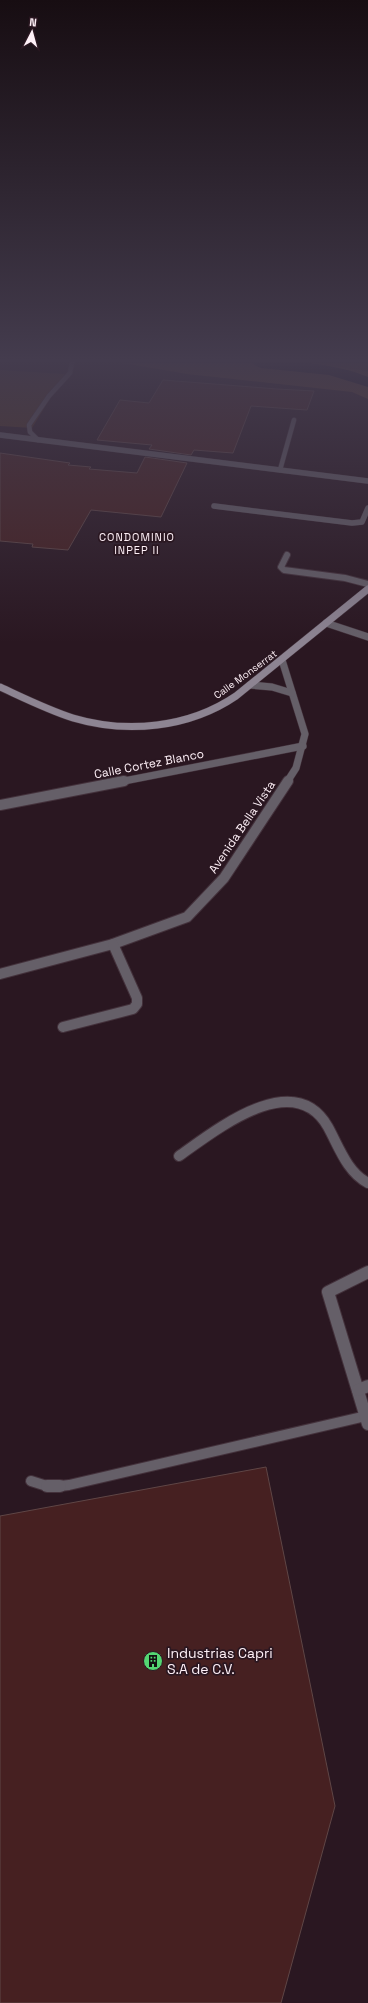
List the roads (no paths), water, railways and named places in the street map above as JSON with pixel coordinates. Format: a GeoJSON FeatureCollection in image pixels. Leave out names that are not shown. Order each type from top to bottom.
{"type":"FeatureCollection","features":[{"type":"Feature","properties":{"kind":"street"},"geometry":{"type":"LineString","coordinates":[[171,456],[368,482]]}},
{"type":"Feature","properties":{"kind":"street"},"geometry":{"type":"LineString","coordinates":[[214,506],[350,523],[362,522],[368,508]]}},
{"type":"Feature","properties":{"kind":"street","name":"Calle Monserrat"},"geometry":{"type":"LineString","coordinates":[[0,687],[69,716],[100,724],[127,727],[153,726],[193,717],[218,707],[250,685],[368,588]]}},
{"type":"Feature","properties":{"kind":"street"},"geometry":{"type":"LineString","coordinates":[[326,623],[368,637]]}},
{"type":"Feature","properties":{"kind":"street","name":"Avenida Bella Vista"},"geometry":{"type":"LineString","coordinates":[[0,974],[113,944],[187,917],[224,878],[296,768],[303,746],[305,734],[300,712],[292,693],[282,660]]}},
{"type":"Feature","properties":{"kind":"street"},"geometry":{"type":"LineString","coordinates":[[250,685],[272,687],[292,693]]}},
{"type":"Feature","properties":{"kind":"street","name":"Calle Cortez Blanco"},"geometry":{"type":"LineString","coordinates":[[0,805],[303,746]]}},
{"type":"Feature","properties":{"kind":"street"},"geometry":{"type":"LineString","coordinates":[[63,1027],[133,1009],[137,1004],[138,998],[113,944]]}},
{"type":"Feature","properties":{"kind":"street"},"geometry":{"type":"LineString","coordinates":[[367,1420],[363,1388],[328,1292],[368,1272]]}},
{"type":"Feature","properties":{"kind":"lane"},"geometry":{"type":"LineString","coordinates":[[280,470],[284,456]]}},
{"type":"Feature","properties":{"kind":"lane"},"geometry":{"type":"LineString","coordinates":[[287,555],[281,567],[284,570],[345,578],[368,584]]}},
{"type":"Feature","properties":{"kind":"lane"},"geometry":{"type":"LineString","coordinates":[[179,1156],[217,1130],[251,1111],[280,1102],[313,1108],[323,1121],[342,1155],[360,1180],[368,1183]]}},
{"type":"Feature","properties":{"kind":"lane"},"geometry":{"type":"LineString","coordinates":[[30,1482],[50,1488],[70,1485],[367,1420]]}},
{"type":"Feature","properties":{"kind":"place","name":"Industrias Capri S.A de C.V."},"geometry":{"type":"Point","coordinates":[153,1661]}},
{"type":"Feature","properties":{"kind":"district","name":"CONDOMINIO INPEP II"},"geometry":{"type":"Point","coordinates":[137,543]}}]}
